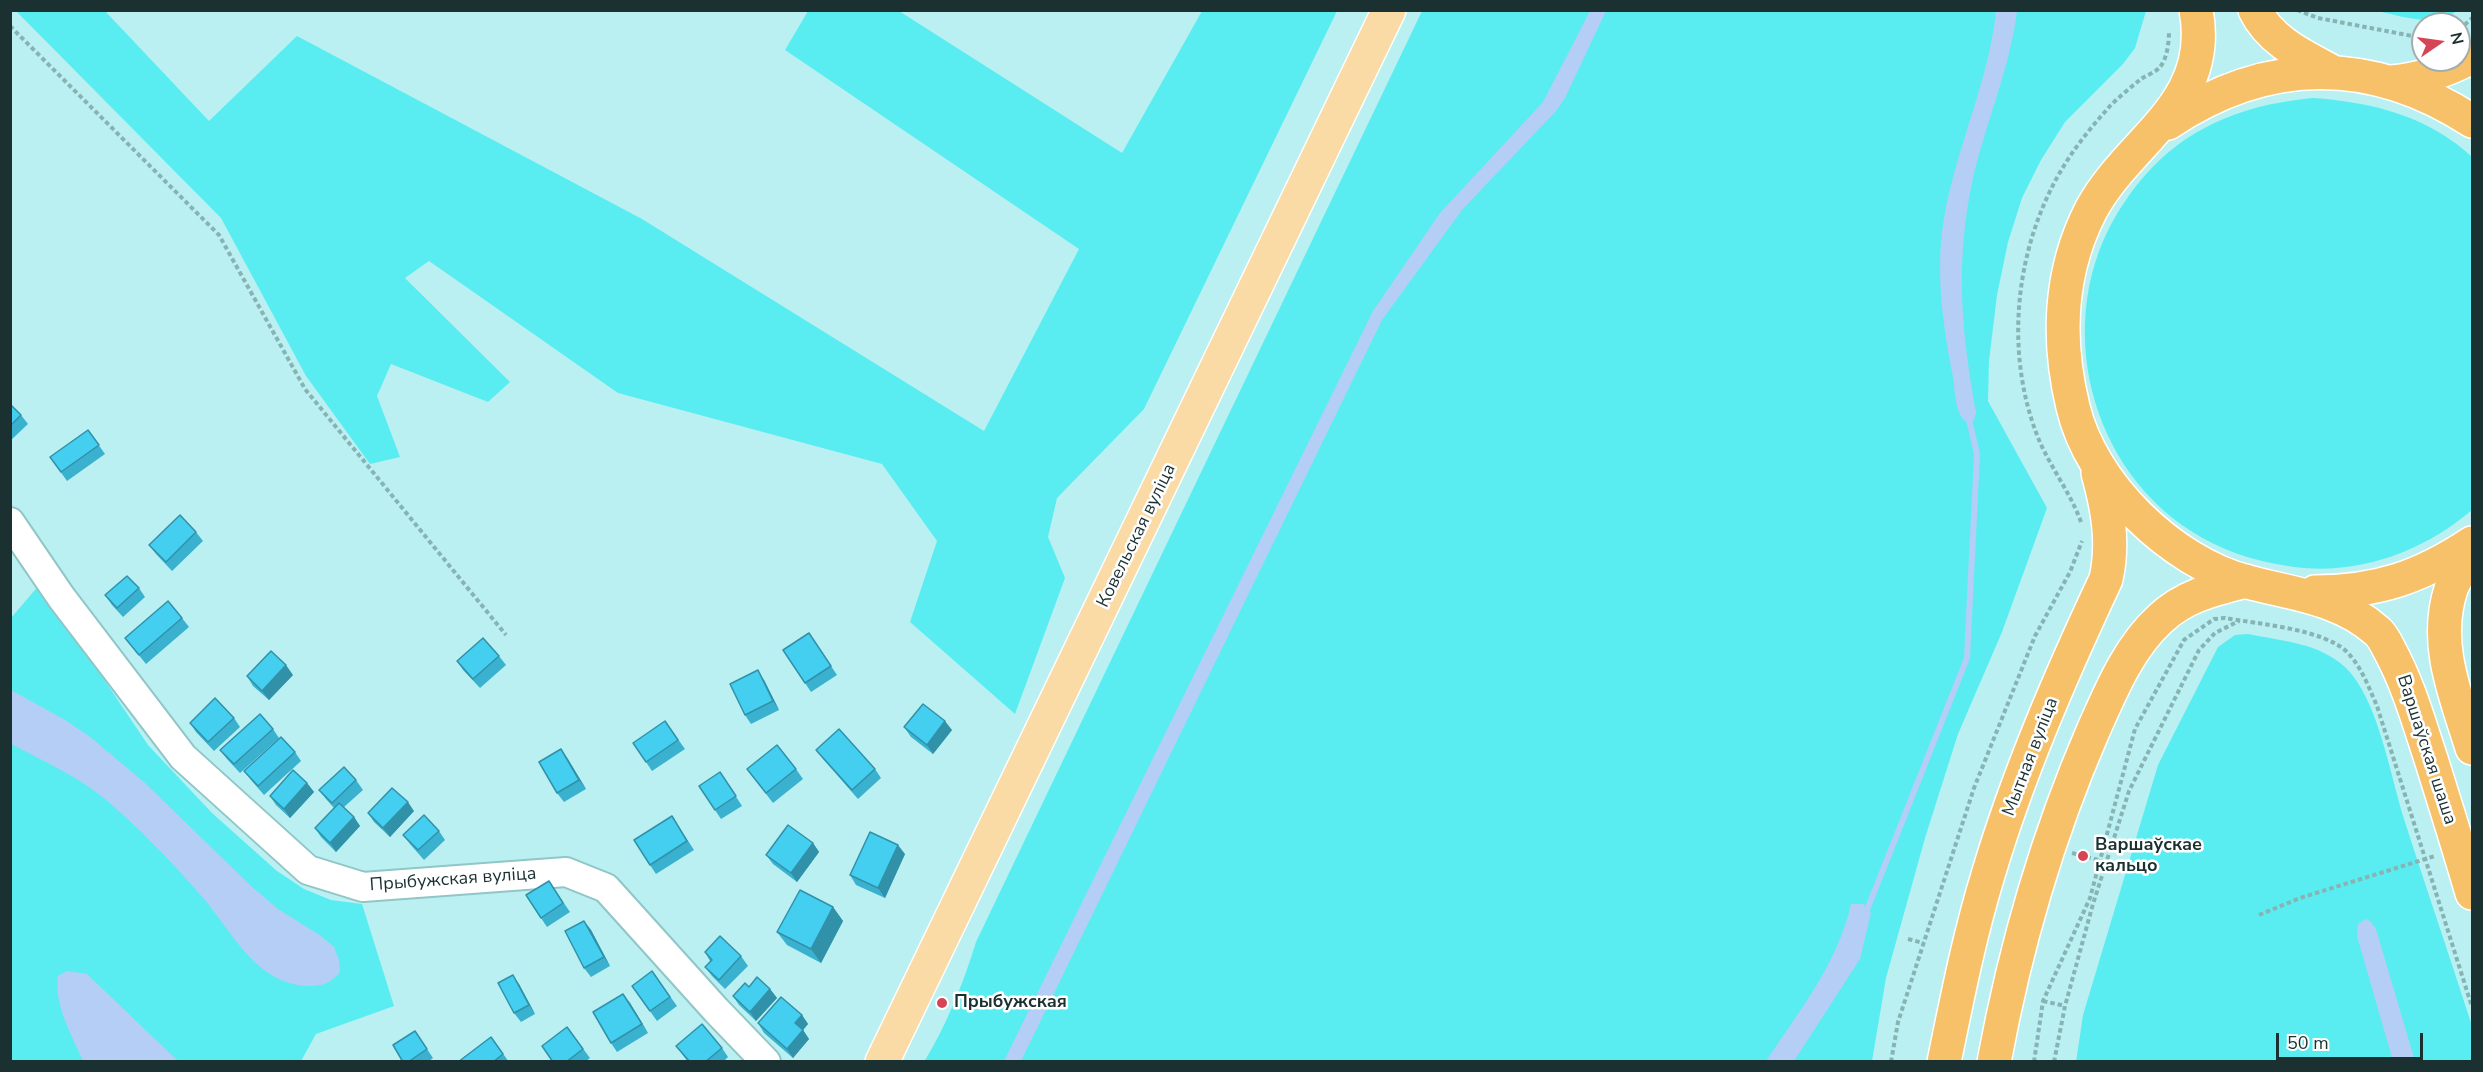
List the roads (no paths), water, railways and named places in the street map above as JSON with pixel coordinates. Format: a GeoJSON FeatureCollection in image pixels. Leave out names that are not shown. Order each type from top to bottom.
{"type":"FeatureCollection","features":[{"type":"Feature","properties":{"kind":"highway","name":"Варшаўская шаша"},"geometry":{"type":"LineString","coordinates":[[2196,10],[2199,29],[2198,56],[2189,85],[2158,130],[2121,167],[2091,210],[2072,259],[2062,311],[2063,362],[2073,411],[2093,457],[2122,499],[2157,534],[2199,562],[2246,581],[2295,591],[2347,609],[2379,632],[2405,678],[2472,893]]}},
{"type":"Feature","properties":{"kind":"highway","name":"Варшаўская шаша"},"geometry":{"type":"LineString","coordinates":[[2255,10],[2258,18],[2288,48],[2333,72]]}},
{"type":"Feature","properties":{"kind":"highway"},"geometry":{"type":"LineString","coordinates":[[2392,82],[2418,79],[2448,70],[2472,57]]}},
{"type":"Feature","properties":{"kind":"highway","name":"Варшаўская шаша"},"geometry":{"type":"LineString","coordinates":[[2158,130],[2197,104],[2240,85],[2286,74],[2333,72],[2392,82],[2433,98],[2472,121]]}},
{"type":"Feature","properties":{"kind":"highway","name":"Мытная вуліца"},"geometry":{"type":"LineString","coordinates":[[1944,1062],[1965,956],[1988,874],[2036,740],[2106,579],[2110,558],[2110,536],[2105,499],[2093,457]]}},
{"type":"Feature","properties":{"kind":"highway","name":"Варшаўская шаша"},"geometry":{"type":"LineString","coordinates":[[2295,591],[2345,592],[2394,582],[2441,563],[2472,543]]}},
{"type":"Feature","properties":{"kind":"highway"},"geometry":{"type":"LineString","coordinates":[[2472,553],[2452,587],[2444,616],[2445,661],[2472,748]]}},
{"type":"Feature","properties":{"kind":"highway"},"geometry":{"type":"LineString","coordinates":[[1994,1062],[2006,996],[2048,848],[2079,763],[2106,701],[2142,639],[2159,619],[2181,601],[2213,589],[2246,581]]}},
{"type":"Feature","properties":{"kind":"main road","name":"Ковельская вуліца"},"geometry":{"type":"LineString","coordinates":[[882,1062],[1389,10]]}},
{"type":"Feature","properties":{"kind":"street","name":"Прыбужская вуліца"},"geometry":{"type":"LineString","coordinates":[[10,522],[61,597],[183,757],[308,870],[363,887],[566,872],[606,888],[766,1062]]}},
{"type":"Feature","properties":{"kind":"waterway"},"geometry":{"type":"LineString","coordinates":[[1865,915],[1967,658],[1977,454],[1968,415]]}},
{"type":"Feature","properties":{"kind":"place","name":"Варшаўскае кальцо"},"geometry":{"type":"Point","coordinates":[2083,856]}},
{"type":"Feature","properties":{"kind":"place","name":"Прыбужская"},"geometry":{"type":"Point","coordinates":[942,1003]}}]}
